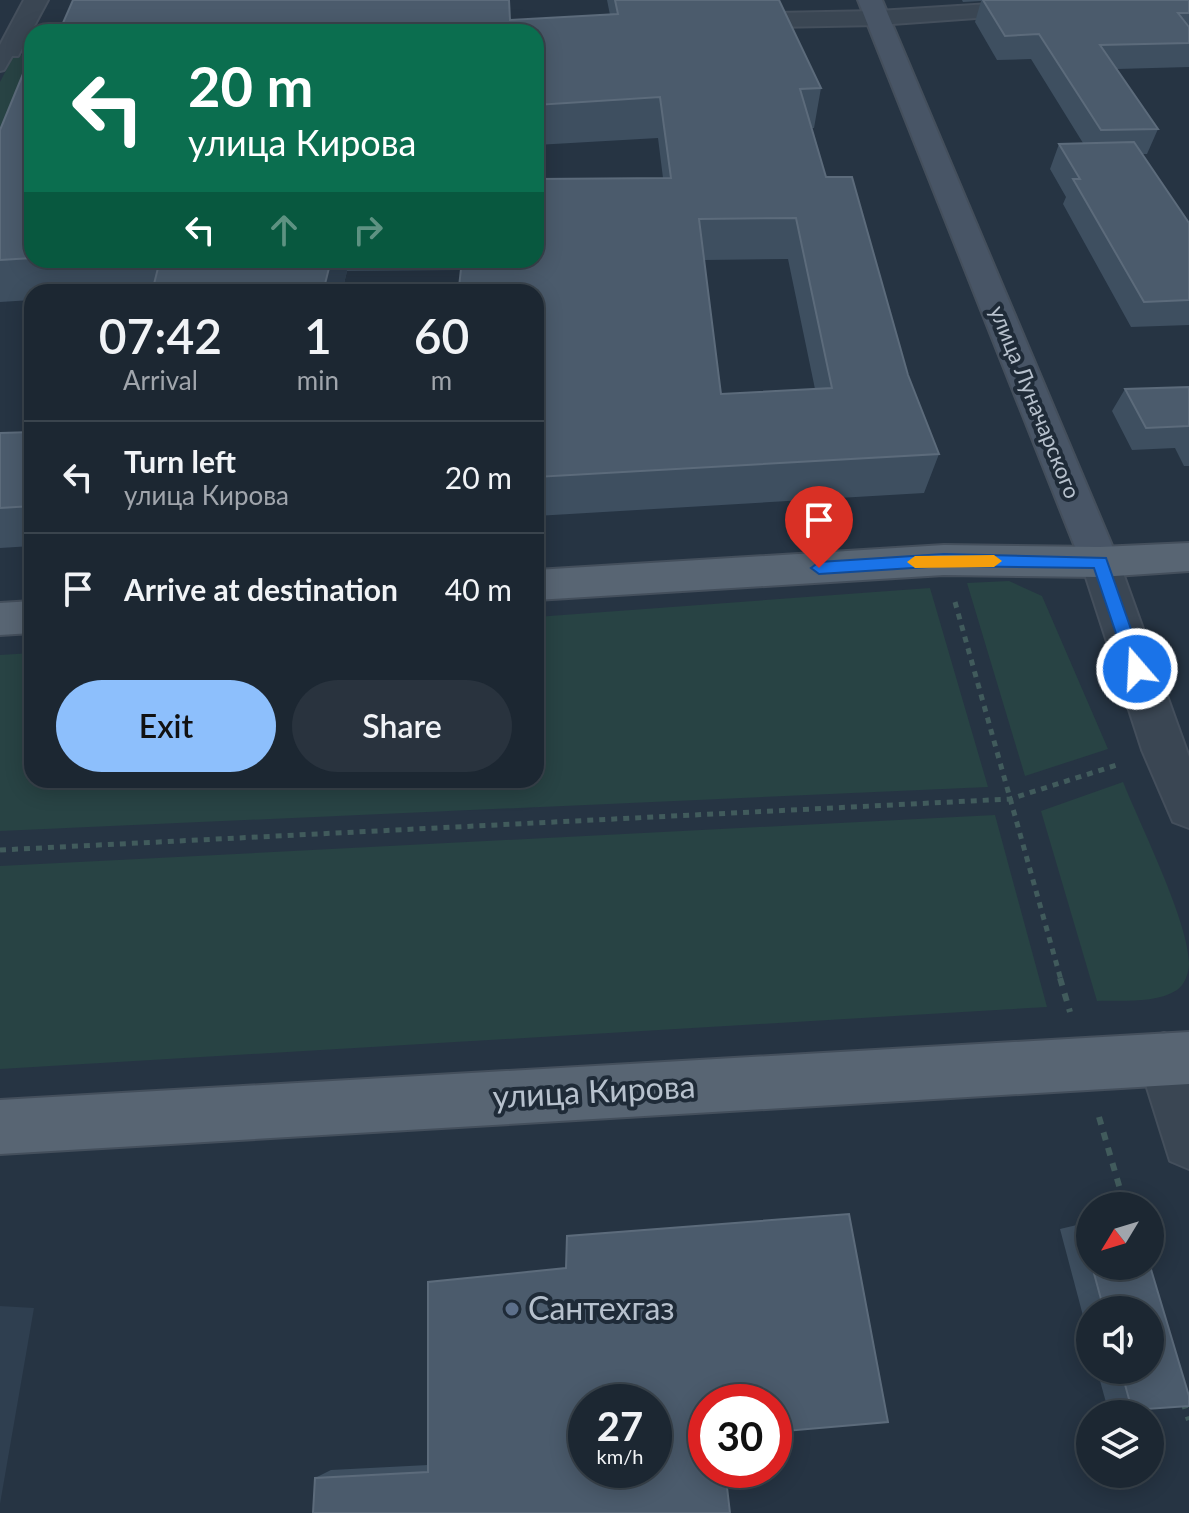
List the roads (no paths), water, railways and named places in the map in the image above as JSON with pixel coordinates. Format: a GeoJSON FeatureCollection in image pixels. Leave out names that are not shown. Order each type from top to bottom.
{"type":"FeatureCollection","features":[{"type":"Feature","properties":{"kind":"main road"},"geometry":{"type":"LineString","coordinates":[[544,585],[944,560],[1100,562],[1189,557]]}},
{"type":"Feature","properties":{"kind":"main road"},"geometry":{"type":"LineString","coordinates":[[0,619],[24,618]]}},
{"type":"Feature","properties":{"kind":"main road","name":"улица Кирова"},"geometry":{"type":"LineString","coordinates":[[0,1127],[1176,1058]]}},
{"type":"Feature","properties":{"kind":"street"},"geometry":{"type":"LineString","coordinates":[[25,24],[36,0]]}},
{"type":"Feature","properties":{"kind":"street"},"geometry":{"type":"LineString","coordinates":[[708,21],[874,9],[1068,6]]}},
{"type":"Feature","properties":{"kind":"street","name":"улица Луначарского"},"geometry":{"type":"LineString","coordinates":[[874,9],[1100,562],[1164,750],[1189,808]]}},
{"type":"Feature","properties":{"kind":"street"},"geometry":{"type":"LineString","coordinates":[[10,55],[24,25]]}},
{"type":"Feature","properties":{"kind":"street"},"geometry":{"type":"LineString","coordinates":[[1176,1058],[1189,1142]]}},
{"type":"Feature","properties":{"kind":"place","name":"Сантехгаз"},"geometry":{"type":"Point","coordinates":[512,1309]}}]}
